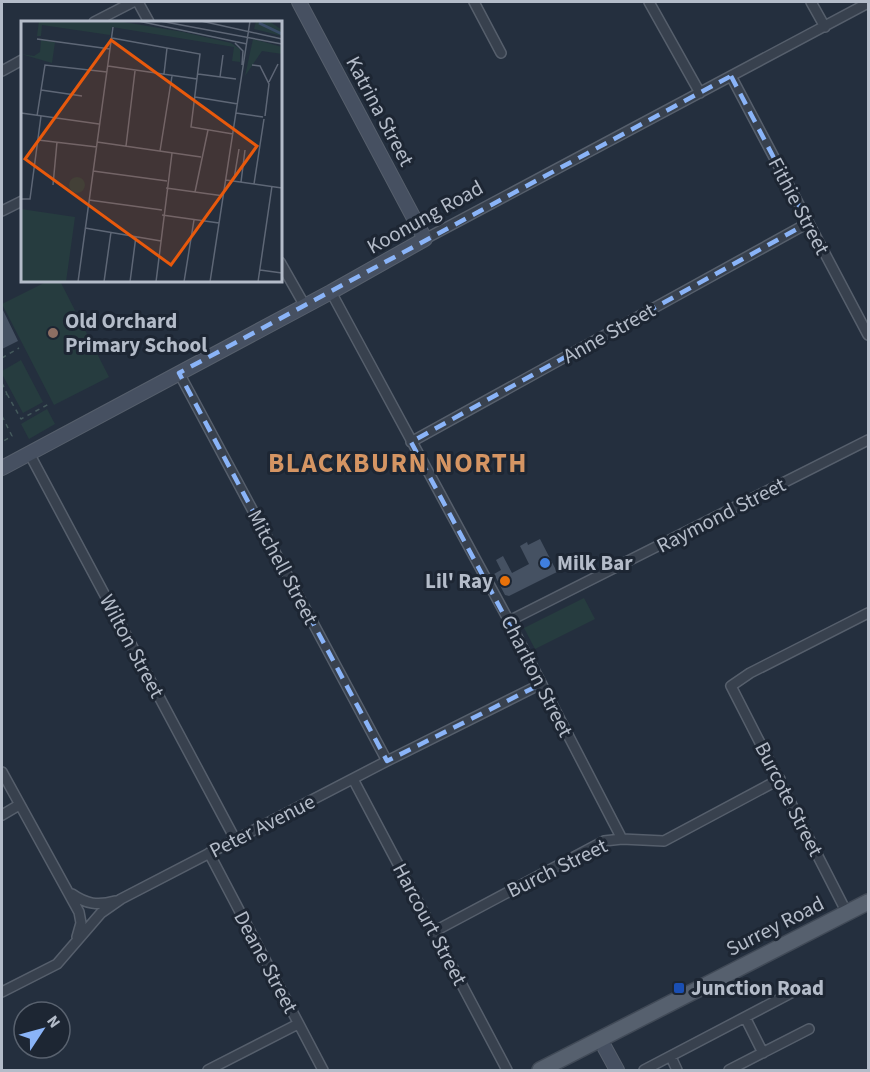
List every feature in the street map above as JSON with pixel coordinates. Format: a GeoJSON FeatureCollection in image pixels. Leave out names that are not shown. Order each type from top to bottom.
{"type":"FeatureCollection","features":[{"type":"Feature","properties":{"kind":"main road","name":"Surrey Road"},"geometry":{"type":"LineString","coordinates":[[540,1071],[868,902]]}},
{"type":"Feature","properties":{"kind":"street"},"geometry":{"type":"LineString","coordinates":[[96,21],[133,2]]}},
{"type":"Feature","properties":{"kind":"street"},"geometry":{"type":"LineString","coordinates":[[138,2],[148,21]]}},
{"type":"Feature","properties":{"kind":"street","name":"Katrina Street"},"geometry":{"type":"LineString","coordinates":[[299,2],[425,239]]}},
{"type":"Feature","properties":{"kind":"street"},"geometry":{"type":"LineString","coordinates":[[474,2],[501,53]]}},
{"type":"Feature","properties":{"kind":"street"},"geometry":{"type":"LineString","coordinates":[[650,2],[700,93]]}},
{"type":"Feature","properties":{"kind":"street"},"geometry":{"type":"LineString","coordinates":[[811,2],[825,27]]}},
{"type":"Feature","properties":{"kind":"street","name":"Koonung Road"},"geometry":{"type":"LineString","coordinates":[[2,468],[868,3]]}},
{"type":"Feature","properties":{"kind":"street"},"geometry":{"type":"LineString","coordinates":[[2,71],[21,61]]}},
{"type":"Feature","properties":{"kind":"street","name":"Fithie Street"},"geometry":{"type":"LineString","coordinates":[[732,76],[868,335]]}},
{"type":"Feature","properties":{"kind":"street"},"geometry":{"type":"LineString","coordinates":[[2,211],[21,202]]}},
{"type":"Feature","properties":{"kind":"street","name":"Anne Street"},"geometry":{"type":"LineString","coordinates":[[411,442],[808,223]]}},
{"type":"Feature","properties":{"kind":"street"},"geometry":{"type":"LineString","coordinates":[[282,266],[305,306]]}},
{"type":"Feature","properties":{"kind":"street","name":"Charlton Street"},"geometry":{"type":"LineString","coordinates":[[331,292],[509,621],[622,839]]}},
{"type":"Feature","properties":{"kind":"street","name":"Mitchell Street"},"geometry":{"type":"LineString","coordinates":[[179,373],[387,761]]}},
{"type":"Feature","properties":{"kind":"street","name":"Raymond Street"},"geometry":{"type":"LineString","coordinates":[[509,621],[868,440]]}},
{"type":"Feature","properties":{"kind":"street","name":"Wilton Street"},"geometry":{"type":"LineString","coordinates":[[29,453],[235,839]]}},
{"type":"Feature","properties":{"kind":"street","name":"Burcote Street"},"geometry":{"type":"LineString","coordinates":[[847,913],[731,686],[750,673],[868,613]]}},
{"type":"Feature","properties":{"kind":"street","name":"Peter Avenue"},"geometry":{"type":"LineString","coordinates":[[2,992],[57,964],[101,913],[122,899],[541,684]]}},
{"type":"Feature","properties":{"kind":"street"},"geometry":{"type":"LineString","coordinates":[[2,772],[79,912],[81,923],[77,940]]}},
{"type":"Feature","properties":{"kind":"street","name":"Harcourt Street"},"geometry":{"type":"LineString","coordinates":[[353,779],[507,1071]]}},
{"type":"Feature","properties":{"kind":"street","name":"Burch Street"},"geometry":{"type":"LineString","coordinates":[[435,932],[604,841],[622,839],[664,841],[780,779]]}},
{"type":"Feature","properties":{"kind":"street"},"geometry":{"type":"LineString","coordinates":[[2,815],[19,805]]}},
{"type":"Feature","properties":{"kind":"street","name":"Deane Street"},"geometry":{"type":"LineString","coordinates":[[209,853],[323,1071]]}},
{"type":"Feature","properties":{"kind":"street"},"geometry":{"type":"LineString","coordinates":[[70,893],[83,902],[97,904],[122,899]]}},
{"type":"Feature","properties":{"kind":"street"},"geometry":{"type":"LineString","coordinates":[[644,1071],[790,993]]}},
{"type":"Feature","properties":{"kind":"street"},"geometry":{"type":"LineString","coordinates":[[745,1017],[763,1053]]}},
{"type":"Feature","properties":{"kind":"street"},"geometry":{"type":"LineString","coordinates":[[208,1071],[298,1024]]}},
{"type":"Feature","properties":{"kind":"street"},"geometry":{"type":"LineString","coordinates":[[729,1071],[809,1029]]}},
{"type":"Feature","properties":{"kind":"street"},"geometry":{"type":"LineString","coordinates":[[600,1039],[617,1071]]}},
{"type":"Feature","properties":{"kind":"street"},"geometry":{"type":"LineString","coordinates":[[670,1057],[677,1071]]}},
{"type":"Feature","properties":{"kind":"path"},"geometry":{"type":"LineString","coordinates":[[2,357],[19,348]]}},
{"type":"Feature","properties":{"kind":"path"},"geometry":{"type":"LineString","coordinates":[[2,383],[21,419],[48,404]]}},
{"type":"Feature","properties":{"kind":"path"},"geometry":{"type":"LineString","coordinates":[[2,397],[7,394]]}},
{"type":"Feature","properties":{"kind":"path"},"geometry":{"type":"LineString","coordinates":[[2,416],[12,436],[2,442]]}},
{"type":"Feature","properties":{"kind":"highlighted area"},"geometry":{"type":"Polygon","coordinates":[[[731,76],[808,223],[411,442],[541,684],[387,761],[179,373],[731,76]]]}},
{"type":"Feature","properties":{"kind":"green space"},"geometry":{"type":"Polygon","coordinates":[[[46,282],[61,282],[109,377],[54,405],[2,304],[46,282]]]}},
{"type":"Feature","properties":{"kind":"green space"},"geometry":{"type":"Polygon","coordinates":[[[21,360],[43,402],[23,413],[2,374],[2,371],[21,360]]]}},
{"type":"Feature","properties":{"kind":"green space"},"geometry":{"type":"Polygon","coordinates":[[[47,409],[55,424],[29,439],[21,424],[47,409]]]}},
{"type":"Feature","properties":{"kind":"green space"},"geometry":{"type":"Polygon","coordinates":[[[584,598],[595,619],[535,649],[524,628],[584,598]]]}},
{"type":"Feature","properties":{"kind":"building"},"geometry":{"type":"Polygon","coordinates":[[[2,308],[18,341],[2,349],[2,308]]]}},
{"type":"Feature","properties":{"kind":"building"},"geometry":{"type":"Polygon","coordinates":[[[540,539],[557,572],[509,596],[505,595],[494,574],[501,570],[496,560],[503,556],[512,573],[529,564],[520,546],[540,539]]]}},
{"type":"Feature","properties":{"kind":"place","name":"Old Orchard Primary School"},"geometry":{"type":"Point","coordinates":[53,333]}},
{"type":"Feature","properties":{"kind":"place","name":"Milk Bar"},"geometry":{"type":"Point","coordinates":[545,563]}},
{"type":"Feature","properties":{"kind":"place","name":"Lil' Ray"},"geometry":{"type":"Point","coordinates":[505,581]}},
{"type":"Feature","properties":{"kind":"place","name":"Junction Road"},"geometry":{"type":"Point","coordinates":[679,988]}},
{"type":"Feature","properties":{"kind":"district","name":"BLACKBURN NORTH"},"geometry":{"type":"Point","coordinates":[398,463]}}]}
